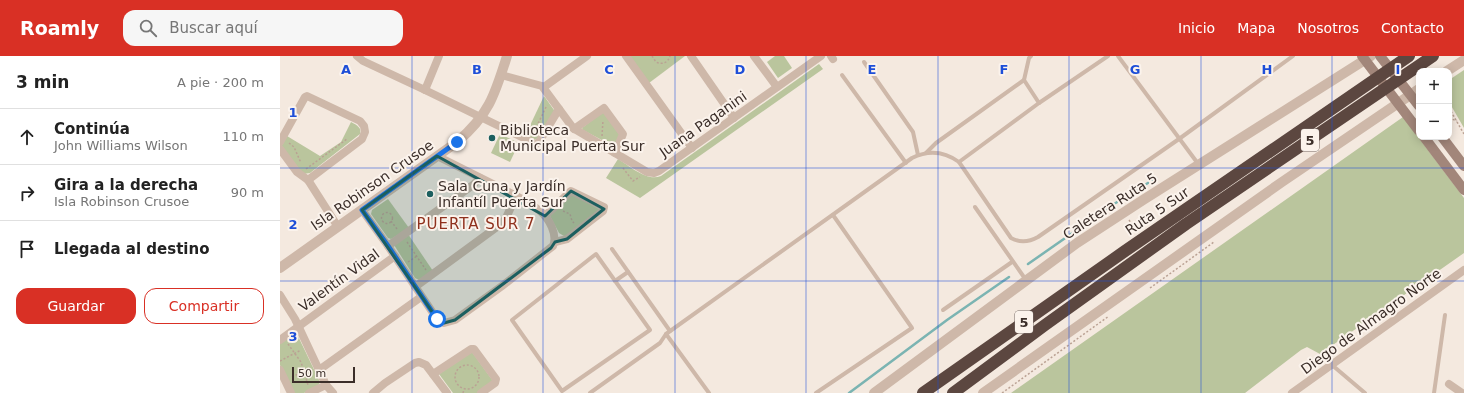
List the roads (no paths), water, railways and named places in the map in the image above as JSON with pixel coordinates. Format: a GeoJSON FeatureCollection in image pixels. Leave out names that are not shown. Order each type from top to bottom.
{"type":"FeatureCollection","features":[{"type":"Feature","properties":{"kind":"highway","name":"Ruta 5 Sur"},"geometry":{"type":"LineString","coordinates":[[923,393],[1152,232],[1409,56]]}},
{"type":"Feature","properties":{"kind":"highway","name":"Ruta 5 Sur"},"geometry":{"type":"LineString","coordinates":[[953,393],[1044,325],[1186,224],[1433,56]]}},
{"type":"Feature","properties":{"kind":"main road"},"geometry":{"type":"LineString","coordinates":[[1362,56],[1416,127]]}},
{"type":"Feature","properties":{"kind":"main road"},"geometry":{"type":"LineString","coordinates":[[1380,56],[1417,104]]}},
{"type":"Feature","properties":{"kind":"main road"},"geometry":{"type":"LineString","coordinates":[[1426,140],[1464,190]]}},
{"type":"Feature","properties":{"kind":"main road"},"geometry":{"type":"LineString","coordinates":[[1444,140],[1464,166]]}},
{"type":"Feature","properties":{"kind":"street"},"geometry":{"type":"LineString","coordinates":[[356,56],[363,62],[537,144],[559,109]]}},
{"type":"Feature","properties":{"kind":"street"},"geometry":{"type":"LineString","coordinates":[[425,90],[440,56]]}},
{"type":"Feature","properties":{"kind":"street","name":"Isla Robinson Crusoe"},"geometry":{"type":"LineString","coordinates":[[280,268],[463,137],[482,117],[492,99],[502,75],[507,56]]}},
{"type":"Feature","properties":{"kind":"street"},"geometry":{"type":"LineString","coordinates":[[502,75],[544,87],[586,56]]}},
{"type":"Feature","properties":{"kind":"street"},"geometry":{"type":"LineString","coordinates":[[626,56],[692,148]]}},
{"type":"Feature","properties":{"kind":"street"},"geometry":{"type":"LineString","coordinates":[[691,56],[734,118]]}},
{"type":"Feature","properties":{"kind":"street"},"geometry":{"type":"LineString","coordinates":[[754,56],[777,87]]}},
{"type":"Feature","properties":{"kind":"street","name":"Juana Paganini"},"geometry":{"type":"LineString","coordinates":[[544,87],[574,129],[647,172],[654,173],[692,148],[821,56]]}},
{"type":"Feature","properties":{"kind":"street","name":"Caletera Ruta 5"},"geometry":{"type":"LineString","coordinates":[[874,393],[964,328],[1077,243],[1371,56]]}},
{"type":"Feature","properties":{"kind":"street"},"geometry":{"type":"LineString","coordinates":[[1452,68],[1464,60]]}},
{"type":"Feature","properties":{"kind":"street"},"geometry":{"type":"LineString","coordinates":[[983,393],[1282,182],[1416,91]]}},
{"type":"Feature","properties":{"kind":"street"},"geometry":{"type":"LineString","coordinates":[[281,141],[305,97],[307,96],[360,121],[364,126],[364,135],[362,139],[306,179]]}},
{"type":"Feature","properties":{"kind":"street"},"geometry":{"type":"LineString","coordinates":[[574,129],[604,108],[624,134],[615,153]]}},
{"type":"Feature","properties":{"kind":"street"},"geometry":{"type":"LineString","coordinates":[[280,149],[297,172],[306,179],[338,227]]}},
{"type":"Feature","properties":{"kind":"street"},"geometry":{"type":"LineString","coordinates":[[437,156],[529,203],[545,216],[553,232],[555,242]]}},
{"type":"Feature","properties":{"kind":"street"},"geometry":{"type":"LineString","coordinates":[[388,246],[473,185],[480,178]]}},
{"type":"Feature","properties":{"kind":"street"},"geometry":{"type":"LineString","coordinates":[[362,210],[437,319],[444,323],[451,322],[502,286],[551,248],[555,242],[567,238],[604,209],[603,207],[571,191],[545,216]]}},
{"type":"Feature","properties":{"kind":"street"},"geometry":{"type":"LineString","coordinates":[[415,287],[501,224],[506,218],[516,196]]}},
{"type":"Feature","properties":{"kind":"street","name":"Valentín Vidal"},"geometry":{"type":"LineString","coordinates":[[281,339],[395,256]]}},
{"type":"Feature","properties":{"kind":"street","name":"Diego de Almagro Norte"},"geometry":{"type":"LineString","coordinates":[[1292,393],[1464,270]]}},
{"type":"Feature","properties":{"kind":"street"},"geometry":{"type":"LineString","coordinates":[[280,295],[309,346],[326,385],[333,393]]}},
{"type":"Feature","properties":{"kind":"street"},"geometry":{"type":"LineString","coordinates":[[318,367],[422,297]]}},
{"type":"Feature","properties":{"kind":"street"},"geometry":{"type":"LineString","coordinates":[[433,374],[471,349],[474,349],[496,379],[496,383],[481,393]]}},
{"type":"Feature","properties":{"kind":"street"},"geometry":{"type":"LineString","coordinates":[[373,393],[385,383],[417,362],[423,363],[433,374],[446,393]]}},
{"type":"Feature","properties":{"kind":"street"},"geometry":{"type":"LineString","coordinates":[[280,370],[291,393]]}},
{"type":"Feature","properties":{"kind":"street"},"geometry":{"type":"LineString","coordinates":[[1449,384],[1462,393],[1464,390]]}},
{"type":"Feature","properties":{"kind":"street"},"geometry":{"type":"LineString","coordinates":[[309,393],[326,385]]}},
{"type":"Feature","properties":{"kind":"lane"},"geometry":{"type":"LineString","coordinates":[[926,153],[936,143],[1024,80],[1029,58],[1031,56]]}},
{"type":"Feature","properties":{"kind":"lane"},"geometry":{"type":"LineString","coordinates":[[959,162],[1039,103],[1108,56]]}},
{"type":"Feature","properties":{"kind":"lane"},"geometry":{"type":"LineString","coordinates":[[1118,56],[1199,165]]}},
{"type":"Feature","properties":{"kind":"lane"},"geometry":{"type":"LineString","coordinates":[[590,393],[660,343],[670,331],[918,155],[926,153],[940,153],[959,162],[1011,238],[1018,241],[1026,241],[1038,237],[1179,139],[1293,56]]}},
{"type":"Feature","properties":{"kind":"lane"},"geometry":{"type":"LineString","coordinates":[[864,62],[913,132],[918,155]]}},
{"type":"Feature","properties":{"kind":"lane"},"geometry":{"type":"LineString","coordinates":[[842,75],[906,163]]}},
{"type":"Feature","properties":{"kind":"lane"},"geometry":{"type":"LineString","coordinates":[[1024,80],[1039,103]]}},
{"type":"Feature","properties":{"kind":"lane"},"geometry":{"type":"LineString","coordinates":[[975,207],[1026,280]]}},
{"type":"Feature","properties":{"kind":"lane"},"geometry":{"type":"LineString","coordinates":[[816,393],[912,328],[832,215]]}},
{"type":"Feature","properties":{"kind":"lane"},"geometry":{"type":"LineString","coordinates":[[612,249],[670,331]]}},
{"type":"Feature","properties":{"kind":"lane"},"geometry":{"type":"LineString","coordinates":[[596,254],[615,281],[650,330],[562,391],[512,320],[596,254]]}},
{"type":"Feature","properties":{"kind":"lane"},"geometry":{"type":"LineString","coordinates":[[943,310],[1012,262]]}},
{"type":"Feature","properties":{"kind":"lane"},"geometry":{"type":"LineString","coordinates":[[615,281],[628,272]]}},
{"type":"Feature","properties":{"kind":"lane"},"geometry":{"type":"LineString","coordinates":[[1434,393],[1445,315]]}},
{"type":"Feature","properties":{"kind":"lane"},"geometry":{"type":"LineString","coordinates":[[666,334],[709,393]]}},
{"type":"Feature","properties":{"kind":"lane"},"geometry":{"type":"LineString","coordinates":[[1332,364],[1365,393]]}},
{"type":"Feature","properties":{"kind":"waterway"},"geometry":{"type":"LineString","coordinates":[[1028,264],[1114,204],[1156,178]]}},
{"type":"Feature","properties":{"kind":"waterway"},"geometry":{"type":"LineString","coordinates":[[849,393],[947,320],[1009,277]]}},
{"type":"Feature","properties":{"kind":"place","name":"Biblioteca Municipal Puerta Sur"},"geometry":{"type":"Point","coordinates":[492,138]}},
{"type":"Feature","properties":{"kind":"place","name":"Sala Cuna y Jardín Infantíl Puerta Sur"},"geometry":{"type":"Point","coordinates":[430,194]}},
{"type":"Feature","properties":{"kind":"district","name":"PUERTA SUR 7"},"geometry":{"type":"Point","coordinates":[476,224]}}]}
